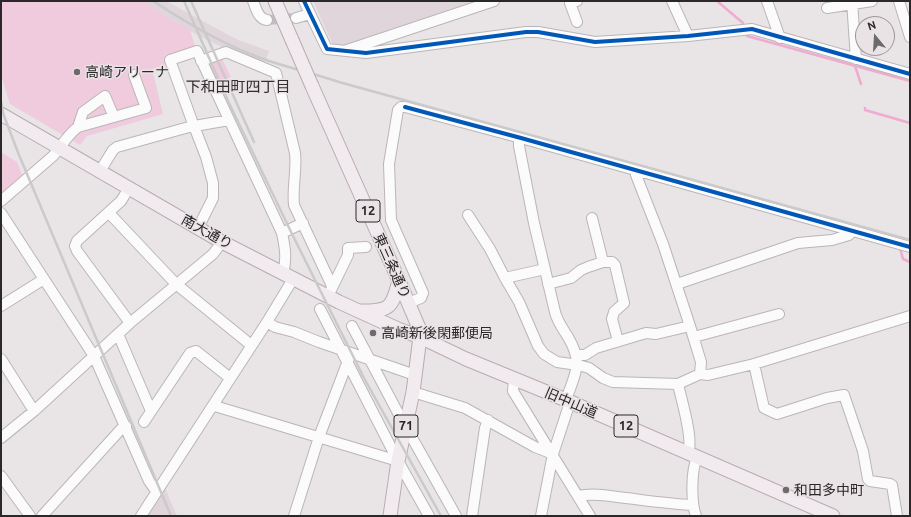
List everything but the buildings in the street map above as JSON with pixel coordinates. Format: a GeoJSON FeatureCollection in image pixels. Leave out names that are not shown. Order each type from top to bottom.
{"type":"FeatureCollection","features":[{"type":"Feature","properties":{"kind":"main road","name":"東三条通り"},"geometry":{"type":"LineString","coordinates":[[275,1],[399,281],[419,328],[420,337]]}},
{"type":"Feature","properties":{"kind":"main road","name":"南大通り"},"geometry":{"type":"LineString","coordinates":[[1,114],[222,242],[288,276],[330,292],[358,311],[420,337]]}},
{"type":"Feature","properties":{"kind":"main road"},"geometry":{"type":"LineString","coordinates":[[358,311],[378,311],[387,307],[395,299],[399,281]]}},
{"type":"Feature","properties":{"kind":"main road","name":"71"},"geometry":{"type":"LineString","coordinates":[[390,516],[398,461],[413,392],[420,337]]}},
{"type":"Feature","properties":{"kind":"main road","name":"旧中山道"},"geometry":{"type":"LineString","coordinates":[[420,337],[466,359],[568,401],[833,516]]}},
{"type":"Feature","properties":{"kind":"street"},"geometry":{"type":"LineString","coordinates":[[253,1],[259,16],[262,19],[267,20]]}},
{"type":"Feature","properties":{"kind":"street"},"geometry":{"type":"LineString","coordinates":[[304,1],[326,49],[342,52],[366,53],[526,32],[538,32],[595,42],[688,36],[752,29],[910,74]]}},
{"type":"Feature","properties":{"kind":"street"},"geometry":{"type":"LineString","coordinates":[[342,52],[494,1]]}},
{"type":"Feature","properties":{"kind":"street"},"geometry":{"type":"LineString","coordinates":[[577,1],[570,3],[577,22]]}},
{"type":"Feature","properties":{"kind":"street"},"geometry":{"type":"LineString","coordinates":[[672,1],[688,36]]}},
{"type":"Feature","properties":{"kind":"street"},"geometry":{"type":"LineString","coordinates":[[767,1],[780,38]]}},
{"type":"Feature","properties":{"kind":"street"},"geometry":{"type":"LineString","coordinates":[[827,8],[852,2],[872,1]]}},
{"type":"Feature","properties":{"kind":"street"},"geometry":{"type":"LineString","coordinates":[[852,2],[856,59]]}},
{"type":"Feature","properties":{"kind":"street"},"geometry":{"type":"LineString","coordinates":[[903,6],[910,37]]}},
{"type":"Feature","properties":{"kind":"street"},"geometry":{"type":"LineString","coordinates":[[296,18],[310,14]]}},
{"type":"Feature","properties":{"kind":"street"},"geometry":{"type":"LineString","coordinates":[[141,516],[267,322],[288,276],[282,233],[197,51],[170,60],[211,173],[214,192],[213,198],[198,228]]}},
{"type":"Feature","properties":{"kind":"street"},"geometry":{"type":"LineString","coordinates":[[201,61],[226,52],[276,73],[295,153],[296,165],[293,197],[294,205],[326,271],[330,292]]}},
{"type":"Feature","properties":{"kind":"street"},"geometry":{"type":"LineString","coordinates":[[1,201],[60,148],[70,133],[78,127],[146,108],[134,75]]}},
{"type":"Feature","properties":{"kind":"street"},"geometry":{"type":"LineString","coordinates":[[78,127],[83,112],[105,96],[114,117]]}},
{"type":"Feature","properties":{"kind":"street"},"geometry":{"type":"LineString","coordinates":[[408,303],[421,298],[423,293],[391,220],[389,164],[398,110],[401,107],[521,138],[910,247]]}},
{"type":"Feature","properties":{"kind":"street"},"geometry":{"type":"LineString","coordinates":[[100,172],[113,150],[117,147],[194,126],[229,120]]}},
{"type":"Feature","properties":{"kind":"street"},"geometry":{"type":"LineString","coordinates":[[521,138],[519,146],[534,223],[556,318],[573,346],[577,360],[568,401],[553,454],[541,516]]}},
{"type":"Feature","properties":{"kind":"street"},"geometry":{"type":"LineString","coordinates":[[636,171],[636,175],[677,284],[694,337],[701,362],[700,374]]}},
{"type":"Feature","properties":{"kind":"street"},"geometry":{"type":"LineString","coordinates":[[129,188],[124,198],[75,246],[77,251],[130,323]]}},
{"type":"Feature","properties":{"kind":"street"},"geometry":{"type":"LineString","coordinates":[[1,213],[94,356],[149,481],[156,491]]}},
{"type":"Feature","properties":{"kind":"street"},"geometry":{"type":"LineString","coordinates":[[109,213],[176,284],[251,346]]}},
{"type":"Feature","properties":{"kind":"street"},"geometry":{"type":"LineString","coordinates":[[468,215],[490,249],[519,302],[538,346],[544,354],[557,362],[577,360],[596,348],[646,333],[656,334],[690,326]]}},
{"type":"Feature","properties":{"kind":"street"},"geometry":{"type":"LineString","coordinates":[[592,218],[603,262]]}},
{"type":"Feature","properties":{"kind":"street"},"geometry":{"type":"LineString","coordinates":[[282,233],[303,223]]}},
{"type":"Feature","properties":{"kind":"street"},"geometry":{"type":"LineString","coordinates":[[677,284],[798,243],[832,240],[849,235],[852,231]]}},
{"type":"Feature","properties":{"kind":"street"},"geometry":{"type":"LineString","coordinates":[[1,438],[34,411],[130,323],[213,254],[222,242]]}},
{"type":"Feature","properties":{"kind":"street"},"geometry":{"type":"LineString","coordinates":[[330,292],[348,255],[348,248],[366,246]]}},
{"type":"Feature","properties":{"kind":"street"},"geometry":{"type":"LineString","coordinates":[[548,284],[571,278],[581,270],[603,262],[612,262],[615,265],[624,303],[614,312],[612,319],[618,341]]}},
{"type":"Feature","properties":{"kind":"street"},"geometry":{"type":"LineString","coordinates":[[505,278],[545,269]]}},
{"type":"Feature","properties":{"kind":"street"},"geometry":{"type":"LineString","coordinates":[[1,306],[44,279]]}},
{"type":"Feature","properties":{"kind":"street"},"geometry":{"type":"LineString","coordinates":[[320,309],[398,461],[429,516]]}},
{"type":"Feature","properties":{"kind":"street"},"geometry":{"type":"LineString","coordinates":[[694,337],[779,314]]}},
{"type":"Feature","properties":{"kind":"street"},"geometry":{"type":"LineString","coordinates":[[577,360],[603,378],[613,382],[678,384],[700,374],[708,375],[754,364],[910,316]]}},
{"type":"Feature","properties":{"kind":"street"},"geometry":{"type":"LineString","coordinates":[[267,322],[275,327],[294,332],[415,376]]}},
{"type":"Feature","properties":{"kind":"street"},"geometry":{"type":"LineString","coordinates":[[352,326],[456,516]]}},
{"type":"Feature","properties":{"kind":"street"},"geometry":{"type":"LineString","coordinates":[[118,334],[151,411]]}},
{"type":"Feature","properties":{"kind":"street"},"geometry":{"type":"LineString","coordinates":[[144,422],[190,353],[196,351],[230,378]]}},
{"type":"Feature","properties":{"kind":"street"},"geometry":{"type":"LineString","coordinates":[[294,516],[319,437],[351,353]]}},
{"type":"Feature","properties":{"kind":"street"},"geometry":{"type":"LineString","coordinates":[[1,359],[34,411]]}},
{"type":"Feature","properties":{"kind":"street"},"geometry":{"type":"LineString","coordinates":[[754,364],[764,408],[777,414],[827,398],[844,395],[863,451],[868,479],[870,481],[892,485],[896,516]]}},
{"type":"Feature","properties":{"kind":"street"},"geometry":{"type":"LineString","coordinates":[[514,379],[513,392],[553,454],[590,516]]}},
{"type":"Feature","properties":{"kind":"street"},"geometry":{"type":"LineString","coordinates":[[678,384],[694,464],[693,505],[696,516]]}},
{"type":"Feature","properties":{"kind":"street"},"geometry":{"type":"LineString","coordinates":[[413,392],[465,408],[535,447],[553,454]]}},
{"type":"Feature","properties":{"kind":"street"},"geometry":{"type":"LineString","coordinates":[[215,403],[218,407],[398,461]]}},
{"type":"Feature","properties":{"kind":"street"},"geometry":{"type":"LineString","coordinates":[[472,516],[485,428],[488,420]]}},
{"type":"Feature","properties":{"kind":"street"},"geometry":{"type":"LineString","coordinates":[[42,516],[122,428],[126,426]]}},
{"type":"Feature","properties":{"kind":"street"},"geometry":{"type":"LineString","coordinates":[[1,476],[30,516]]}},
{"type":"Feature","properties":{"kind":"street"},"geometry":{"type":"LineString","coordinates":[[578,496],[608,496],[693,505]]}},
{"type":"Feature","properties":{"kind":"shaded area","name":"高崎アリーナ"},"geometry":{"type":"Polygon","coordinates":[[[1,1],[143,1],[173,21],[190,30],[195,46],[165,55],[167,64],[152,69],[163,114],[87,136],[80,145],[10,104],[1,75],[1,1]]]}},
{"type":"Feature","properties":{"kind":"shaded area"},"geometry":{"type":"Polygon","coordinates":[[[143,1],[166,1],[238,40],[269,51],[264,64],[201,37],[143,1]]]}},
{"type":"Feature","properties":{"kind":"shaded area"},"geometry":{"type":"Polygon","coordinates":[[[313,1],[480,1],[344,47],[333,45],[313,1]]]}},
{"type":"Feature","properties":{"kind":"shaded area"},"geometry":{"type":"Polygon","coordinates":[[[221,57],[231,77],[215,84],[206,63],[221,57]]]}},
{"type":"Feature","properties":{"kind":"shaded area"},"geometry":{"type":"Polygon","coordinates":[[[1,152],[17,162],[23,177],[1,197],[1,152]]]}},
{"type":"Feature","properties":{"kind":"shaded area"},"geometry":{"type":"Polygon","coordinates":[[[164,486],[177,516],[146,516],[164,486]]]}},
{"type":"Feature","properties":{"kind":"waterway"},"geometry":{"type":"LineString","coordinates":[[717,1],[743,23],[744,28]]}},
{"type":"Feature","properties":{"kind":"waterway"},"geometry":{"type":"LineString","coordinates":[[746,33],[747,36],[910,81]]}},
{"type":"Feature","properties":{"kind":"waterway"},"geometry":{"type":"LineString","coordinates":[[855,66],[861,84]]}},
{"type":"Feature","properties":{"kind":"waterway"},"geometry":{"type":"LineString","coordinates":[[865,108],[865,110],[910,123]]}},
{"type":"Feature","properties":{"kind":"waterway"},"geometry":{"type":"LineString","coordinates":[[900,248],[903,259],[910,262]]}},
{"type":"Feature","properties":{"kind":"tunnel"},"geometry":{"type":"LineString","coordinates":[[267,20],[296,18]]}},
{"type":"Feature","properties":{"kind":"railway"},"geometry":{"type":"LineString","coordinates":[[153,1],[222,41],[275,63],[910,240]]}},
{"type":"Feature","properties":{"kind":"railway"},"geometry":{"type":"LineString","coordinates":[[184,1],[228,101],[293,236],[364,378],[441,516]]}},
{"type":"Feature","properties":{"kind":"railway"},"geometry":{"type":"LineString","coordinates":[[191,1],[254,142]]}},
{"type":"Feature","properties":{"kind":"railway"},"geometry":{"type":"LineString","coordinates":[[1,102],[4,116],[19,155],[171,516]]}},
{"type":"Feature","properties":{"kind":"cycle path"},"geometry":{"type":"LineString","coordinates":[[304,1],[327,49],[366,53],[526,32],[538,32],[595,42],[688,36],[752,29],[910,74]]}},
{"type":"Feature","properties":{"kind":"cycle path"},"geometry":{"type":"LineString","coordinates":[[405,107],[910,247]]}},
{"type":"Feature","properties":{"kind":"place","name":"高崎アリーナ"},"geometry":{"type":"Point","coordinates":[77,72]}},
{"type":"Feature","properties":{"kind":"place","name":"高崎新後閑郵便局"},"geometry":{"type":"Point","coordinates":[373,333]}},
{"type":"Feature","properties":{"kind":"place","name":"和田多中町"},"geometry":{"type":"Point","coordinates":[786,490]}},
{"type":"Feature","properties":{"kind":"district","name":"下和田町四丁目"},"geometry":{"type":"Point","coordinates":[238,87]}}]}
